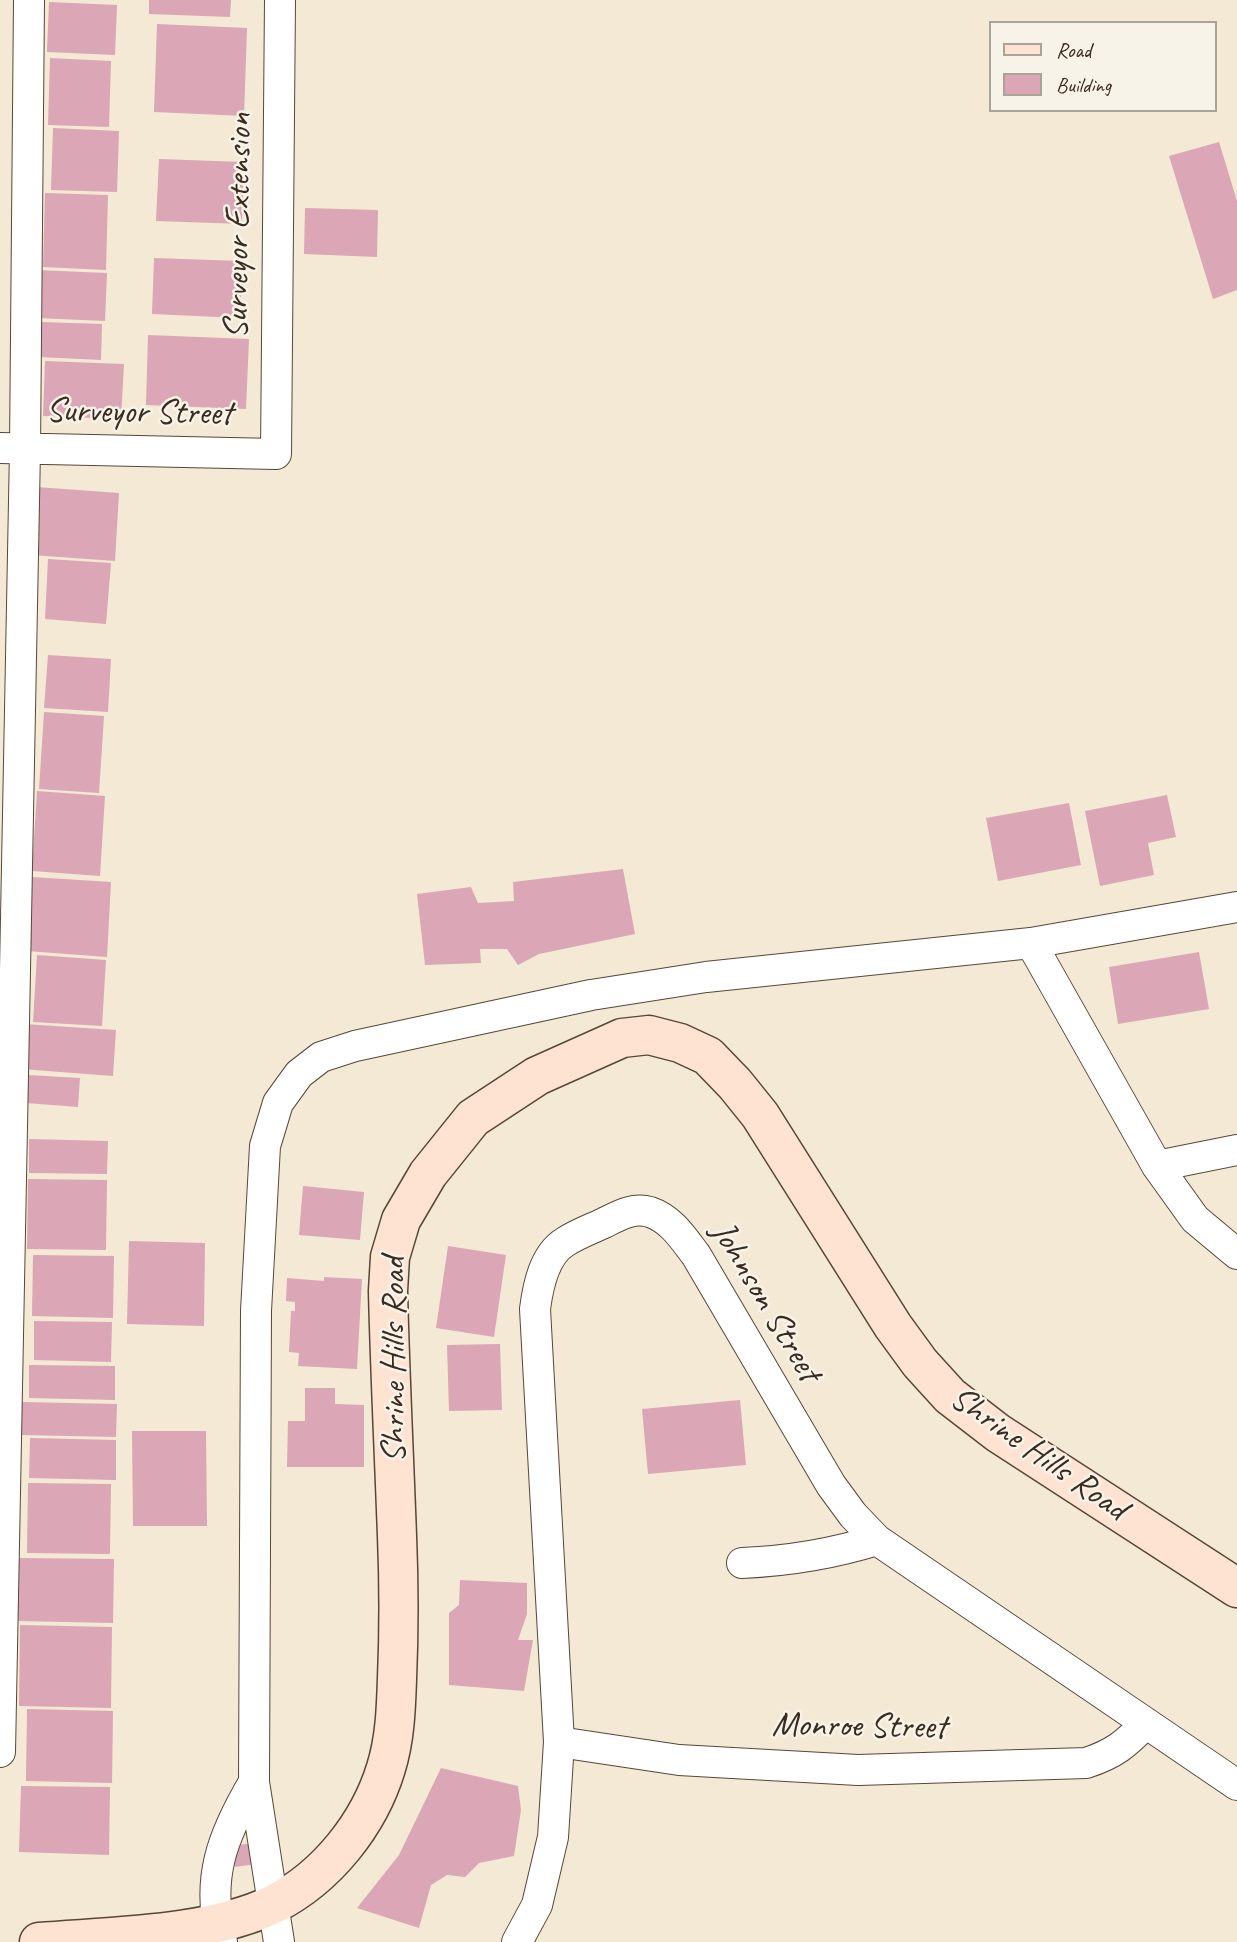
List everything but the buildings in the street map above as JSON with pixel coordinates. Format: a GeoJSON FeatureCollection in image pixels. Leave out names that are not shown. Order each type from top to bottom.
{"type":"FeatureCollection","features":[{"type":"Feature","properties":{"kind":"street"},"geometry":{"type":"LineString","coordinates":[[0,1752],[13,449],[29,0]]}},
{"type":"Feature","properties":{"kind":"street","name":"Surveyor Extension"},"geometry":{"type":"LineString","coordinates":[[276,454],[280,0]]}},
{"type":"Feature","properties":{"kind":"street","name":"Surveyor Street"},"geometry":{"type":"LineString","coordinates":[[13,449],[276,454]]}},
{"type":"Feature","properties":{"kind":"street"},"geometry":{"type":"LineString","coordinates":[[279,1942],[254,1782],[256,1311],[265,1146],[278,1103],[299,1074],[321,1058],[355,1046],[591,995],[706,977],[1031,943],[1237,907]]}},
{"type":"Feature","properties":{"kind":"street"},"geometry":{"type":"LineString","coordinates":[[1031,943],[1157,1167],[1195,1219],[1237,1254]]}},
{"type":"Feature","properties":{"kind":"street","name":"Shrine Hills Road"},"geometry":{"type":"LineString","coordinates":[[39,1942],[181,1930],[219,1932],[294,1892],[314,1876],[351,1837],[377,1793],[395,1730],[400,1611],[388,1291],[390,1257],[401,1220],[428,1174],[473,1118],[537,1076],[622,1038],[649,1035],[680,1043],[708,1056],[736,1084],[760,1115],[893,1326],[920,1363],[950,1396],[998,1433],[1237,1588]]}},
{"type":"Feature","properties":{"kind":"street"},"geometry":{"type":"LineString","coordinates":[[1157,1167],[1237,1150]]}},
{"type":"Feature","properties":{"kind":"street","name":"Johnson Street"},"geometry":{"type":"LineString","coordinates":[[517,1942],[537,1905],[553,1837],[559,1742],[534,1309],[543,1271],[562,1243],[627,1212],[646,1211],[663,1217],[696,1255],[831,1485],[853,1515],[877,1540],[1237,1784]]}},
{"type":"Feature","properties":{"kind":"street"},"geometry":{"type":"LineString","coordinates":[[742,1563],[808,1558],[877,1540]]}},
{"type":"Feature","properties":{"kind":"street","name":"Monroe Street"},"geometry":{"type":"LineString","coordinates":[[559,1742],[680,1760],[858,1770],[1073,1764],[1108,1756],[1125,1745],[1146,1723]]}},
{"type":"Feature","properties":{"kind":"street"},"geometry":{"type":"LineString","coordinates":[[219,1932],[214,1900],[218,1856],[225,1835],[254,1782]]}}]}
